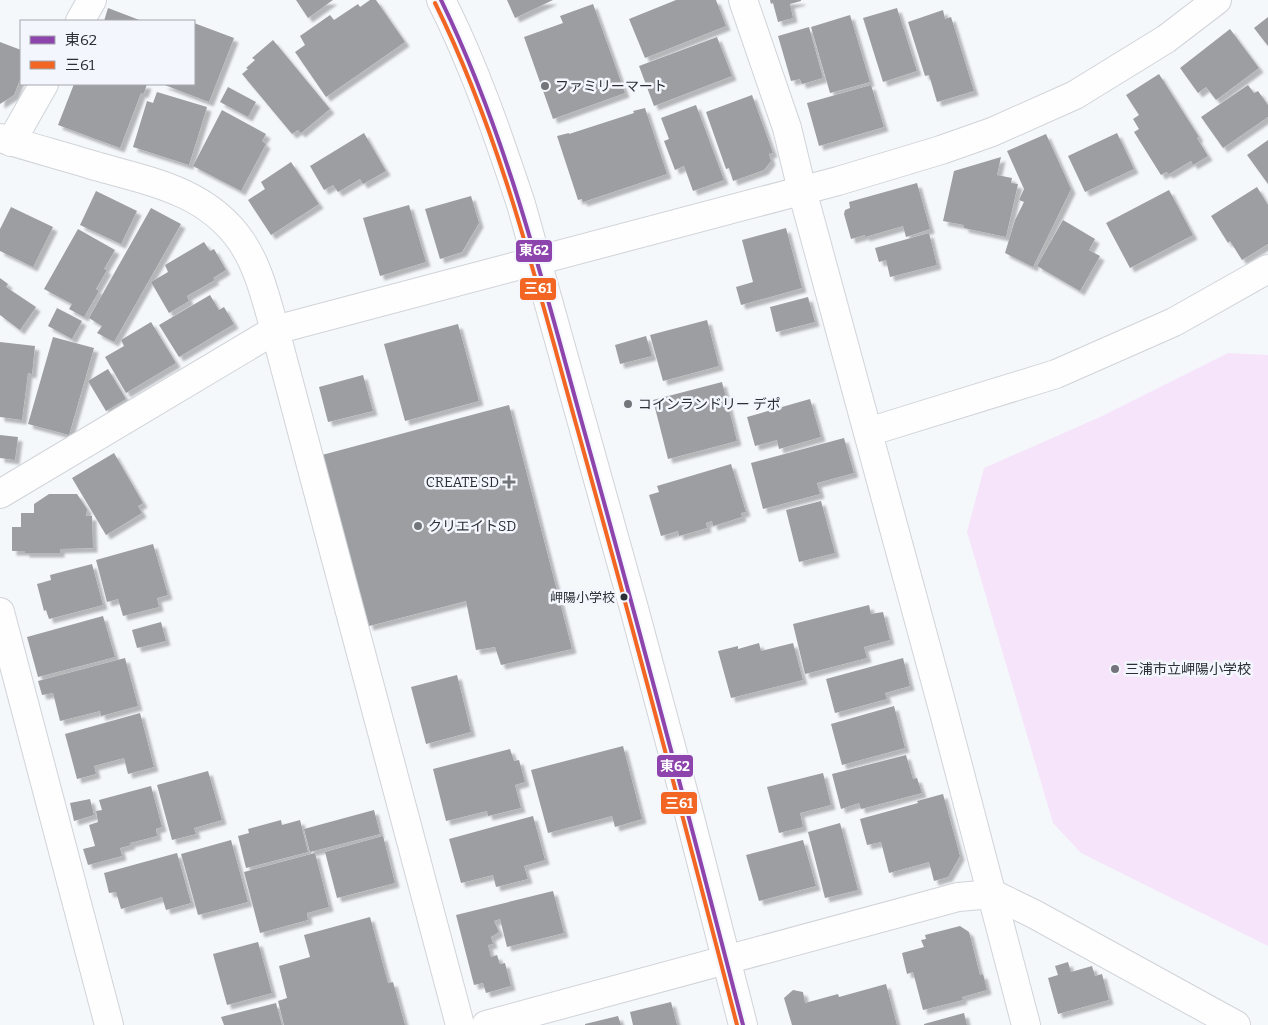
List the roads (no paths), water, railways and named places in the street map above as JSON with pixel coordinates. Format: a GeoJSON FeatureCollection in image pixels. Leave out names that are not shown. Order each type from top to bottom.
{"type":"FeatureCollection","features":[{"type":"Feature","properties":{"kind":"street"},"geometry":{"type":"LineString","coordinates":[[81,20],[92,0]]}},
{"type":"Feature","properties":{"kind":"street"},"geometry":{"type":"LineString","coordinates":[[441,0],[455,27],[504,151],[522,204],[687,806],[743,1025]]}},
{"type":"Feature","properties":{"kind":"street"},"geometry":{"type":"LineString","coordinates":[[743,0],[787,128],[802,190],[993,894],[1026,1025]]}},
{"type":"Feature","properties":{"kind":"street"},"geometry":{"type":"LineString","coordinates":[[0,494],[275,330],[802,190],[941,150],[992,132],[1075,95],[1166,39],[1217,0]]}},
{"type":"Feature","properties":{"kind":"street"},"geometry":{"type":"LineString","coordinates":[[43,85],[6,140],[172,188],[200,202],[221,217],[241,241],[254,264],[275,330],[460,1025]]}},
{"type":"Feature","properties":{"kind":"street"},"geometry":{"type":"LineString","coordinates":[[868,432],[1056,374],[1174,322],[1268,269]]}},
{"type":"Feature","properties":{"kind":"street"},"geometry":{"type":"LineString","coordinates":[[0,612],[109,1025]]}},
{"type":"Feature","properties":{"kind":"street"},"geometry":{"type":"LineString","coordinates":[[486,1025],[958,897],[993,894],[1034,914],[1236,1025]]}},
{"type":"Feature","properties":{"kind":"place","name":"ファミリーマート"},"geometry":{"type":"Point","coordinates":[545,86]}},
{"type":"Feature","properties":{"kind":"place","name":"コインランドリー デポ"},"geometry":{"type":"Point","coordinates":[628,404]}},
{"type":"Feature","properties":{"kind":"place","name":"CREATE SD"},"geometry":{"type":"Point","coordinates":[509,482]}},
{"type":"Feature","properties":{"kind":"place","name":"クリエイトSD"},"geometry":{"type":"Point","coordinates":[418,526]}},
{"type":"Feature","properties":{"kind":"place","name":"岬陽小学校"},"geometry":{"type":"Point","coordinates":[624,597]}},
{"type":"Feature","properties":{"kind":"place","name":"三浦市立岬陽小学校"},"geometry":{"type":"Point","coordinates":[1115,669]}}]}
